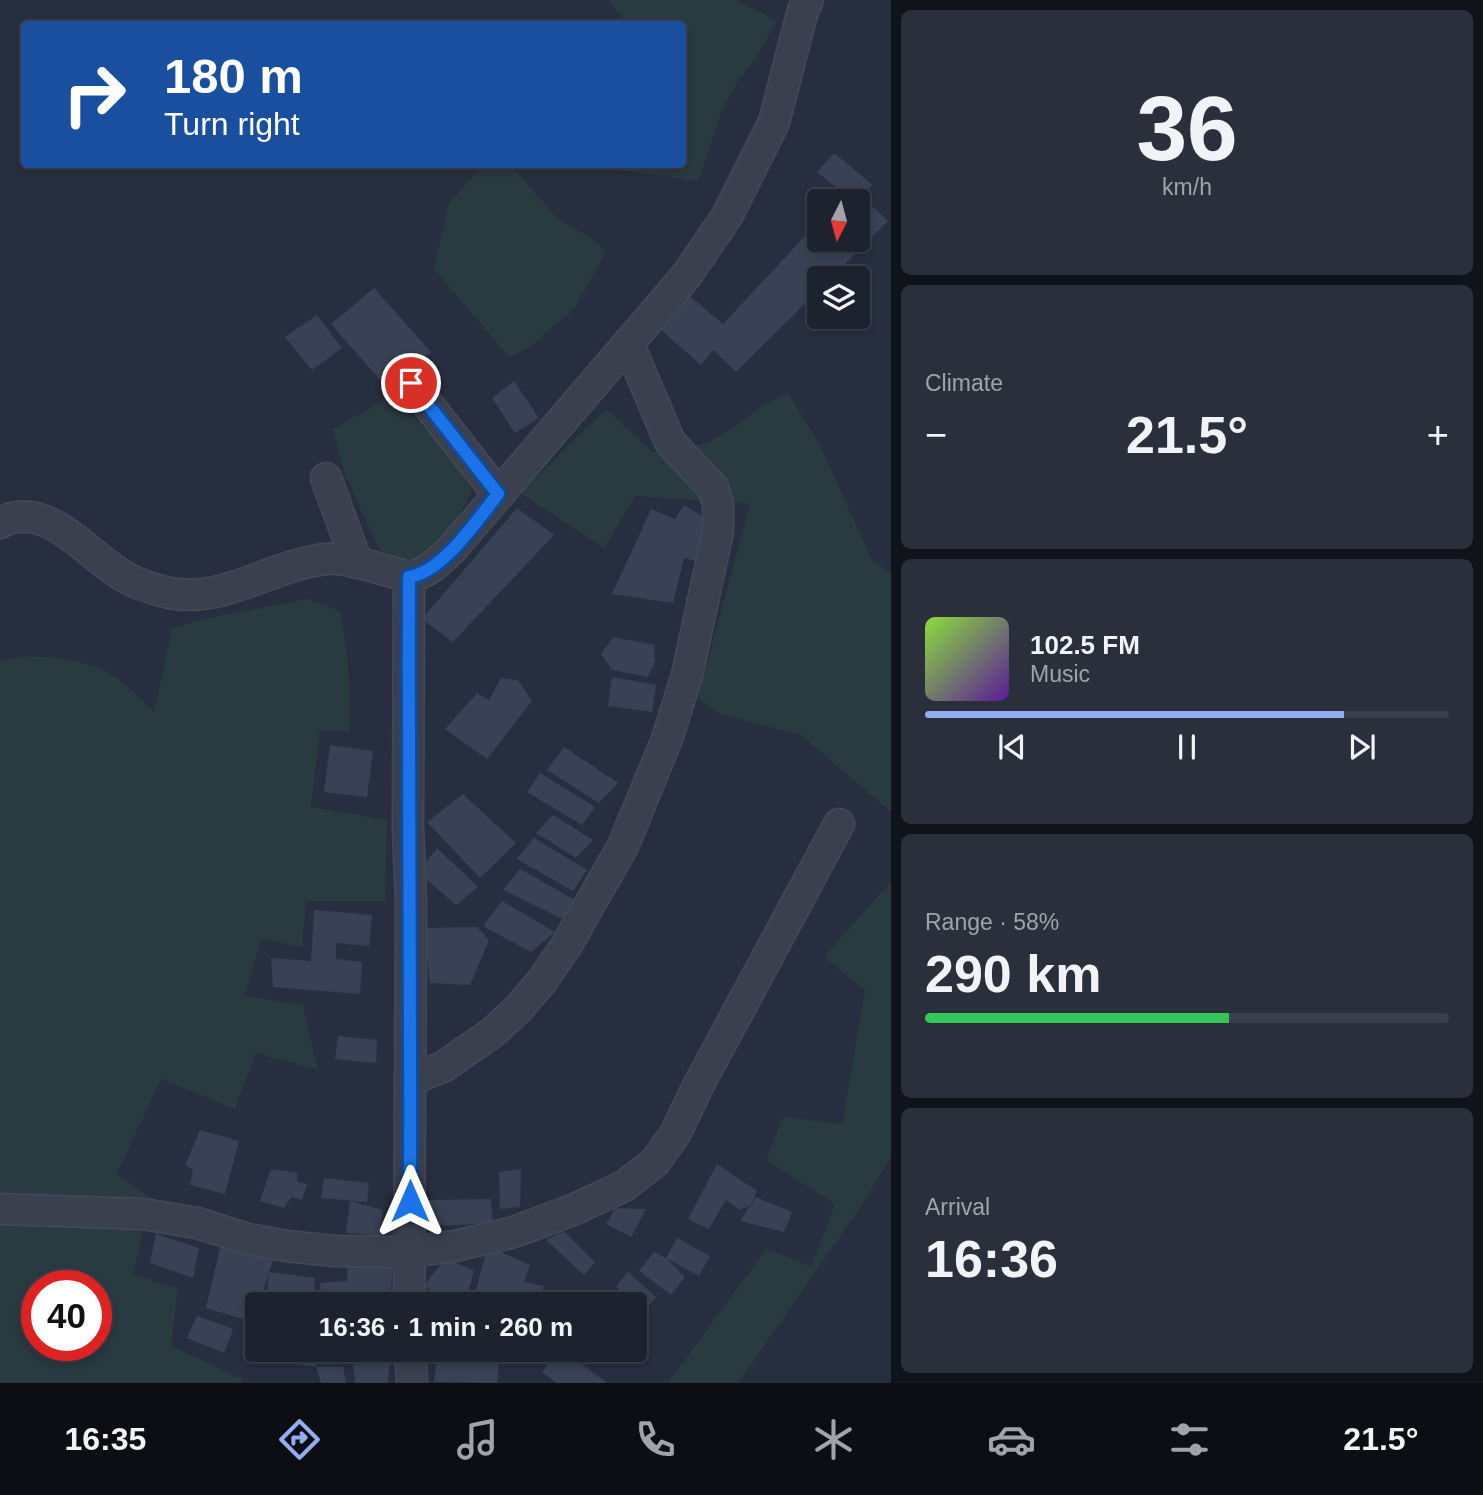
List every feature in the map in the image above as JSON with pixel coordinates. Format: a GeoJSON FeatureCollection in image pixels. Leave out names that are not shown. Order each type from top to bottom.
{"type":"FeatureCollection","features":[{"type":"Feature","properties":{"kind":"street"},"geometry":{"type":"LineString","coordinates":[[0,523],[10,517],[32,517],[50,523],[71,535],[121,575],[145,587],[191,596],[210,594],[296,565],[328,559],[356,563],[409,577],[420,575],[431,568],[450,551],[628,344],[693,266],[727,216],[774,122],[803,10],[808,0]]}},
{"type":"Feature","properties":{"kind":"street"},"geometry":{"type":"LineString","coordinates":[[410,1080],[443,1067],[484,1040],[542,981],[566,946],[624,846],[667,738],[687,675],[718,531],[718,504],[713,488],[670,442],[628,344]]}},
{"type":"Feature","properties":{"kind":"street"},"geometry":{"type":"LineString","coordinates":[[411,383],[498,494]]}},
{"type":"Feature","properties":{"kind":"street"},"geometry":{"type":"LineString","coordinates":[[326,478],[356,563]]}},
{"type":"Feature","properties":{"kind":"street"},"geometry":{"type":"LineString","coordinates":[[409,577],[409,1292]]}},
{"type":"Feature","properties":{"kind":"street"},"geometry":{"type":"LineString","coordinates":[[0,1209],[143,1214],[197,1223],[248,1239],[287,1246],[334,1251],[410,1252],[455,1246],[514,1232],[575,1209],[624,1186],[655,1163],[675,1134],[698,1086],[839,824]]}},
{"type":"Feature","properties":{"kind":"street"},"geometry":{"type":"LineString","coordinates":[[411,1362],[412,1383]]}},
{"type":"Feature","properties":{"kind":"shaded area"},"geometry":{"type":"Polygon","coordinates":[[[608,0],[736,0],[777,21],[721,112],[698,181],[598,168],[686,168],[686,21],[625,21],[608,0]]]}},
{"type":"Feature","properties":{"kind":"shaded area"},"geometry":{"type":"Polygon","coordinates":[[[480,168],[514,168],[557,218],[591,238],[606,252],[574,309],[527,349],[509,357],[434,269],[449,203],[480,168]]]}},
{"type":"Feature","properties":{"kind":"shaded area"},"geometry":{"type":"Polygon","coordinates":[[[788,393],[820,445],[872,560],[891,574],[891,812],[801,735],[717,713],[698,697],[750,504],[635,496],[604,548],[520,493],[606,409],[653,452],[707,443],[739,424],[760,407],[788,393]]]}},
{"type":"Feature","properties":{"kind":"shaded area"},"geometry":{"type":"Polygon","coordinates":[[[384,400],[407,410],[448,453],[472,491],[446,537],[427,554],[415,558],[402,559],[381,553],[345,475],[333,429],[384,400]]]}},
{"type":"Feature","properties":{"kind":"shaded area"},"geometry":{"type":"Polygon","coordinates":[[[308,599],[340,611],[348,671],[350,732],[320,730],[311,807],[387,820],[385,901],[306,901],[302,947],[262,939],[244,996],[303,1005],[318,1070],[256,1053],[235,1109],[161,1079],[117,1174],[151,1198],[133,1274],[178,1289],[171,1346],[242,1379],[242,1383],[0,1383],[0,662],[23,657],[52,657],[80,662],[117,678],[154,712],[172,628],[212,617],[308,599]]]}},
{"type":"Feature","properties":{"kind":"shaded area"},"geometry":{"type":"Polygon","coordinates":[[[891,881],[891,1156],[862,1205],[738,1383],[668,1383],[766,1249],[811,1266],[835,1204],[766,1160],[783,1117],[842,1124],[865,990],[824,957],[891,881]]]}},
{"type":"Feature","properties":{"kind":"building"},"geometry":{"type":"Polygon","coordinates":[[[834,153],[873,185],[869,189],[838,189],[817,172],[834,153]]]}},
{"type":"Feature","properties":{"kind":"building"},"geometry":{"type":"Polygon","coordinates":[[[870,204],[888,221],[870,239],[870,204]]]}},
{"type":"Feature","properties":{"kind":"building"},"geometry":{"type":"Polygon","coordinates":[[[807,234],[807,252],[857,252],[843,266],[807,266],[807,302],[736,372],[713,350],[701,365],[660,329],[688,295],[723,324],[807,234]]]}},
{"type":"Feature","properties":{"kind":"building"},"geometry":{"type":"Polygon","coordinates":[[[374,288],[431,352],[387,388],[331,324],[374,288]]]}},
{"type":"Feature","properties":{"kind":"building"},"geometry":{"type":"Polygon","coordinates":[[[317,315],[342,348],[312,370],[285,337],[317,315]]]}},
{"type":"Feature","properties":{"kind":"building"},"geometry":{"type":"Polygon","coordinates":[[[514,381],[539,418],[515,433],[492,398],[514,381]]]}},
{"type":"Feature","properties":{"kind":"building"},"geometry":{"type":"Polygon","coordinates":[[[684,505],[704,517],[700,562],[684,558],[673,603],[612,594],[651,509],[675,519],[684,505]]]}},
{"type":"Feature","properties":{"kind":"building"},"geometry":{"type":"Polygon","coordinates":[[[517,508],[554,535],[453,642],[422,619],[517,508]]]}},
{"type":"Feature","properties":{"kind":"building"},"geometry":{"type":"Polygon","coordinates":[[[613,637],[654,645],[655,662],[648,677],[612,670],[601,654],[613,637]]]}},
{"type":"Feature","properties":{"kind":"building"},"geometry":{"type":"Polygon","coordinates":[[[612,677],[656,685],[652,712],[608,706],[612,677]]]}},
{"type":"Feature","properties":{"kind":"building"},"geometry":{"type":"Polygon","coordinates":[[[501,678],[518,680],[532,701],[487,759],[445,729],[477,693],[489,700],[501,678]]]}},
{"type":"Feature","properties":{"kind":"building"},"geometry":{"type":"Polygon","coordinates":[[[330,745],[373,751],[367,797],[324,792],[330,745]]]}},
{"type":"Feature","properties":{"kind":"building"},"geometry":{"type":"Polygon","coordinates":[[[564,747],[618,783],[599,803],[547,770],[564,747]]]}},
{"type":"Feature","properties":{"kind":"building"},"geometry":{"type":"Polygon","coordinates":[[[540,773],[595,807],[582,825],[527,792],[540,773]]]}},
{"type":"Feature","properties":{"kind":"building"},"geometry":{"type":"Polygon","coordinates":[[[463,794],[516,843],[480,878],[427,822],[463,794]]]}},
{"type":"Feature","properties":{"kind":"building"},"geometry":{"type":"Polygon","coordinates":[[[553,815],[593,840],[576,858],[536,833],[553,815]]]}},
{"type":"Feature","properties":{"kind":"building"},"geometry":{"type":"Polygon","coordinates":[[[534,838],[587,870],[573,891],[517,859],[534,838]]]}},
{"type":"Feature","properties":{"kind":"building"},"geometry":{"type":"Polygon","coordinates":[[[437,848],[478,887],[456,905],[418,872],[437,848]]]}},
{"type":"Feature","properties":{"kind":"building"},"geometry":{"type":"Polygon","coordinates":[[[520,869],[577,901],[563,919],[503,890],[520,869]]]}},
{"type":"Feature","properties":{"kind":"building"},"geometry":{"type":"Polygon","coordinates":[[[502,901],[555,932],[531,952],[483,926],[502,901]]]}},
{"type":"Feature","properties":{"kind":"building"},"geometry":{"type":"Polygon","coordinates":[[[314,910],[372,915],[369,946],[336,943],[336,959],[362,962],[360,994],[273,987],[271,958],[311,961],[314,910]]]}},
{"type":"Feature","properties":{"kind":"building"},"geometry":{"type":"Polygon","coordinates":[[[477,927],[489,940],[470,985],[430,983],[423,928],[477,927]]]}},
{"type":"Feature","properties":{"kind":"building"},"geometry":{"type":"Polygon","coordinates":[[[338,1036],[377,1040],[376,1063],[335,1059],[338,1036]]]}},
{"type":"Feature","properties":{"kind":"building"},"geometry":{"type":"Polygon","coordinates":[[[200,1130],[239,1141],[225,1194],[190,1185],[193,1170],[185,1165],[200,1130]]]}},
{"type":"Feature","properties":{"kind":"building"},"geometry":{"type":"Polygon","coordinates":[[[717,1164],[757,1191],[750,1206],[740,1210],[726,1200],[709,1229],[688,1219],[717,1164]]]}},
{"type":"Feature","properties":{"kind":"building"},"geometry":{"type":"Polygon","coordinates":[[[271,1169],[297,1173],[297,1182],[307,1184],[302,1200],[291,1197],[284,1208],[260,1201],[271,1169]]]}},
{"type":"Feature","properties":{"kind":"building"},"geometry":{"type":"Polygon","coordinates":[[[521,1169],[520,1207],[500,1209],[499,1172],[521,1169]]]}},
{"type":"Feature","properties":{"kind":"building"},"geometry":{"type":"Polygon","coordinates":[[[324,1178],[369,1183],[367,1202],[321,1198],[324,1178]]]}},
{"type":"Feature","properties":{"kind":"building"},"geometry":{"type":"Polygon","coordinates":[[[756,1197],[792,1212],[784,1232],[740,1221],[756,1197]]]}},
{"type":"Feature","properties":{"kind":"building"},"geometry":{"type":"Polygon","coordinates":[[[491,1199],[493,1223],[432,1226],[429,1200],[491,1199]]]}},
{"type":"Feature","properties":{"kind":"building"},"geometry":{"type":"Polygon","coordinates":[[[350,1201],[383,1210],[380,1235],[346,1233],[350,1201]]]}},
{"type":"Feature","properties":{"kind":"building"},"geometry":{"type":"Polygon","coordinates":[[[615,1208],[646,1209],[631,1237],[606,1224],[615,1208]]]}},
{"type":"Feature","properties":{"kind":"building"},"geometry":{"type":"Polygon","coordinates":[[[564,1231],[595,1262],[584,1275],[546,1240],[564,1231]]]}},
{"type":"Feature","properties":{"kind":"building"},"geometry":{"type":"Polygon","coordinates":[[[156,1234],[199,1248],[193,1278],[150,1263],[156,1234]]]}},
{"type":"Feature","properties":{"kind":"building"},"geometry":{"type":"Polygon","coordinates":[[[677,1238],[710,1256],[699,1276],[666,1258],[677,1238]]]}},
{"type":"Feature","properties":{"kind":"building"},"geometry":{"type":"Polygon","coordinates":[[[221,1244],[273,1260],[263,1292],[245,1292],[245,1320],[206,1308],[221,1244]]]}},
{"type":"Feature","properties":{"kind":"building"},"geometry":{"type":"Polygon","coordinates":[[[488,1246],[530,1265],[524,1282],[544,1286],[542,1292],[475,1292],[488,1246]]]}},
{"type":"Feature","properties":{"kind":"building"},"geometry":{"type":"Polygon","coordinates":[[[654,1252],[666,1258],[685,1277],[671,1295],[639,1271],[654,1252]]]}},
{"type":"Feature","properties":{"kind":"building"},"geometry":{"type":"Polygon","coordinates":[[[446,1258],[474,1271],[468,1292],[434,1292],[423,1286],[446,1258]]]}},
{"type":"Feature","properties":{"kind":"building"},"geometry":{"type":"Polygon","coordinates":[[[348,1261],[393,1264],[391,1292],[321,1292],[320,1283],[347,1281],[348,1261]]]}},
{"type":"Feature","properties":{"kind":"building"},"geometry":{"type":"Polygon","coordinates":[[[269,1272],[315,1278],[314,1292],[267,1292],[269,1272]]]}},
{"type":"Feature","properties":{"kind":"building"},"geometry":{"type":"Polygon","coordinates":[[[628,1272],[656,1297],[647,1308],[647,1292],[622,1292],[616,1287],[628,1272]]]}},
{"type":"Feature","properties":{"kind":"building"},"geometry":{"type":"Polygon","coordinates":[[[197,1316],[233,1329],[224,1353],[187,1338],[197,1316]]]}},
{"type":"Feature","properties":{"kind":"building"},"geometry":{"type":"Polygon","coordinates":[[[244,1335],[245,1359],[243,1359],[244,1335]]]}},
{"type":"Feature","properties":{"kind":"building"},"geometry":{"type":"Polygon","coordinates":[[[315,1362],[316,1367],[289,1363],[315,1362]]]}},
{"type":"Feature","properties":{"kind":"building"},"geometry":{"type":"Polygon","coordinates":[[[390,1362],[388,1383],[355,1383],[353,1365],[390,1362]]]}},
{"type":"Feature","properties":{"kind":"building"},"geometry":{"type":"Polygon","coordinates":[[[436,1362],[499,1364],[497,1383],[434,1382],[436,1362]]]}},
{"type":"Feature","properties":{"kind":"building"},"geometry":{"type":"Polygon","coordinates":[[[550,1362],[579,1362],[607,1383],[557,1383],[542,1372],[550,1362]]]}},
{"type":"Feature","properties":{"kind":"building"},"geometry":{"type":"Polygon","coordinates":[[[316,1367],[343,1367],[346,1383],[321,1383],[316,1367]]]}},
{"type":"Feature","properties":{"kind":"route"},"geometry":{"type":"LineString","coordinates":[[410,1201],[409,577],[420,575],[450,551],[498,494],[411,383]]}}]}
